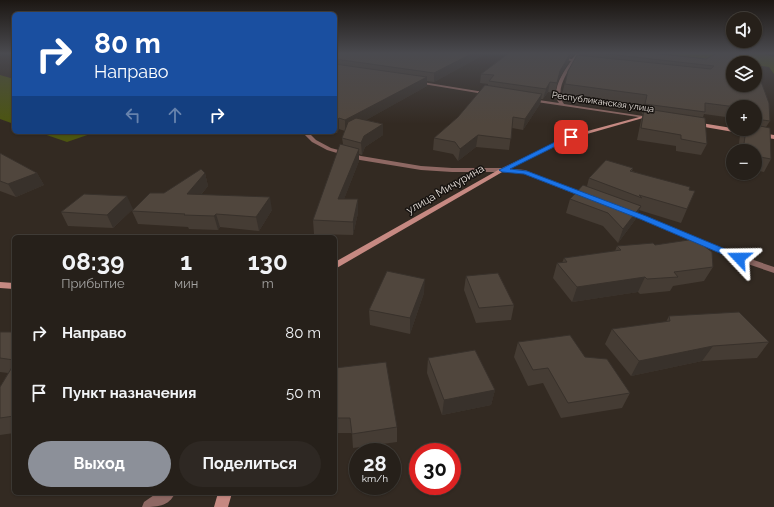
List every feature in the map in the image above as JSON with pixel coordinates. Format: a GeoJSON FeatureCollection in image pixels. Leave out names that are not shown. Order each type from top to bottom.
{"type":"FeatureCollection","features":[{"type":"Feature","properties":{"kind":"street"},"geometry":{"type":"LineString","coordinates":[[563,105],[559,99],[558,91],[564,77]]}},
{"type":"Feature","properties":{"kind":"street"},"geometry":{"type":"LineString","coordinates":[[414,82],[492,94]]}},
{"type":"Feature","properties":{"kind":"street","name":"Республиканская улица"},"geometry":{"type":"LineString","coordinates":[[524,99],[658,119]]}},
{"type":"Feature","properties":{"kind":"street"},"geometry":{"type":"LineString","coordinates":[[307,134],[314,141],[329,149],[360,158],[421,168],[452,170],[502,170],[571,137],[643,117]]}},
{"type":"Feature","properties":{"kind":"street"},"geometry":{"type":"LineString","coordinates":[[688,123],[774,137]]}},
{"type":"Feature","properties":{"kind":"street","name":"улица Мичурина"},"geometry":{"type":"LineString","coordinates":[[337,265],[502,170],[525,172],[594,199]]}},
{"type":"Feature","properties":{"kind":"street"},"geometry":{"type":"LineString","coordinates":[[622,210],[739,258],[774,270]]}},
{"type":"Feature","properties":{"kind":"street"},"geometry":{"type":"LineString","coordinates":[[0,285],[12,286]]}},
{"type":"Feature","properties":{"kind":"street"},"geometry":{"type":"LineString","coordinates":[[149,507],[165,495]]}},
{"type":"Feature","properties":{"kind":"street"},"geometry":{"type":"LineString","coordinates":[[222,507],[225,495]]}},
{"type":"Feature","properties":{"kind":"green space"},"geometry":{"type":"Polygon","coordinates":[[[0,77],[6,77],[12,78],[12,123],[0,119],[0,77]]]}},
{"type":"Feature","properties":{"kind":"green space"},"geometry":{"type":"Polygon","coordinates":[[[44,134],[90,134],[67,142],[44,134]]]}},
{"type":"Feature","properties":{"kind":"building"},"geometry":{"type":"Polygon","coordinates":[[[337,77],[427,77],[345,120],[339,118],[337,121],[337,77]]]}},
{"type":"Feature","properties":{"kind":"building"},"geometry":{"type":"Polygon","coordinates":[[[493,77],[559,77],[557,83],[550,82],[546,89],[489,81],[493,77]]]}},
{"type":"Feature","properties":{"kind":"building"},"geometry":{"type":"Polygon","coordinates":[[[567,77],[726,77],[726,92],[762,92],[762,84],[769,103],[770,121],[762,120],[762,100],[726,100],[726,106],[705,103],[705,112],[645,104],[647,95],[565,84],[567,77]]]}},
{"type":"Feature","properties":{"kind":"building"},"geometry":{"type":"Polygon","coordinates":[[[485,85],[542,94],[525,119],[513,117],[511,139],[478,135],[460,149],[455,142],[434,138],[458,117],[485,85]]]}},
{"type":"Feature","properties":{"kind":"building"},"geometry":{"type":"Polygon","coordinates":[[[647,109],[705,118],[707,144],[681,139],[681,135],[641,128],[644,110],[647,109]]]}},
{"type":"Feature","properties":{"kind":"building"},"geometry":{"type":"Polygon","coordinates":[[[356,118],[383,124],[364,136],[361,143],[342,138],[348,122],[356,118]]]}},
{"type":"Feature","properties":{"kind":"building"},"geometry":{"type":"Polygon","coordinates":[[[762,126],[770,128],[771,159],[762,157],[762,144],[744,144],[745,136],[762,136],[762,126]]]}},
{"type":"Feature","properties":{"kind":"building"},"geometry":{"type":"Polygon","coordinates":[[[340,144],[359,149],[338,199],[358,199],[353,222],[313,220],[340,144]]]}},
{"type":"Feature","properties":{"kind":"building"},"geometry":{"type":"Polygon","coordinates":[[[0,153],[37,173],[8,184],[0,181],[0,153]]]}},
{"type":"Feature","properties":{"kind":"building"},"geometry":{"type":"Polygon","coordinates":[[[606,160],[633,168],[630,171],[690,187],[689,190],[695,191],[687,209],[639,195],[642,198],[589,178],[606,160]]]}},
{"type":"Feature","properties":{"kind":"building"},"geometry":{"type":"Polygon","coordinates":[[[201,169],[205,173],[187,194],[270,197],[256,217],[216,214],[214,216],[184,215],[185,214],[132,211],[150,193],[164,193],[201,169]]]}},
{"type":"Feature","properties":{"kind":"building"},"geometry":{"type":"Polygon","coordinates":[[[583,185],[641,206],[623,229],[608,213],[570,199],[583,185]]]}},
{"type":"Feature","properties":{"kind":"building"},"geometry":{"type":"Polygon","coordinates":[[[84,194],[127,196],[107,215],[61,212],[84,194]]]}},
{"type":"Feature","properties":{"kind":"building"},"geometry":{"type":"Polygon","coordinates":[[[695,239],[712,252],[713,267],[674,272],[678,277],[647,279],[645,277],[577,287],[557,263],[567,262],[564,258],[621,250],[617,246],[653,243],[655,245],[695,239]]]}},
{"type":"Feature","properties":{"kind":"building"},"geometry":{"type":"Polygon","coordinates":[[[387,271],[425,279],[410,318],[369,310],[387,271]]]}},
{"type":"Feature","properties":{"kind":"building"},"geometry":{"type":"Polygon","coordinates":[[[498,273],[514,305],[479,308],[466,276],[498,273]]]}},
{"type":"Feature","properties":{"kind":"building"},"geometry":{"type":"Polygon","coordinates":[[[739,312],[769,342],[713,346],[639,361],[612,329],[670,321],[669,316],[739,312]]]}},
{"type":"Feature","properties":{"kind":"building"},"geometry":{"type":"Polygon","coordinates":[[[0,332],[12,332],[12,360],[0,358],[0,332]]]}},
{"type":"Feature","properties":{"kind":"building"},"geometry":{"type":"Polygon","coordinates":[[[570,335],[585,357],[607,359],[630,393],[568,403],[548,368],[533,370],[518,342],[570,335]]]}},
{"type":"Feature","properties":{"kind":"building"},"geometry":{"type":"Polygon","coordinates":[[[475,350],[495,390],[444,400],[428,358],[475,350]]]}},
{"type":"Feature","properties":{"kind":"building"},"geometry":{"type":"Polygon","coordinates":[[[386,362],[397,427],[352,434],[350,418],[337,418],[337,368],[386,362]]]}},
{"type":"Feature","properties":{"kind":"building"},"geometry":{"type":"Polygon","coordinates":[[[12,367],[12,416],[0,418],[0,387],[12,367]]]}},
{"type":"Feature","properties":{"kind":"route"},"geometry":{"type":"LineString","coordinates":[[571,137],[502,170],[525,172],[643,218],[739,258]]}}]}
